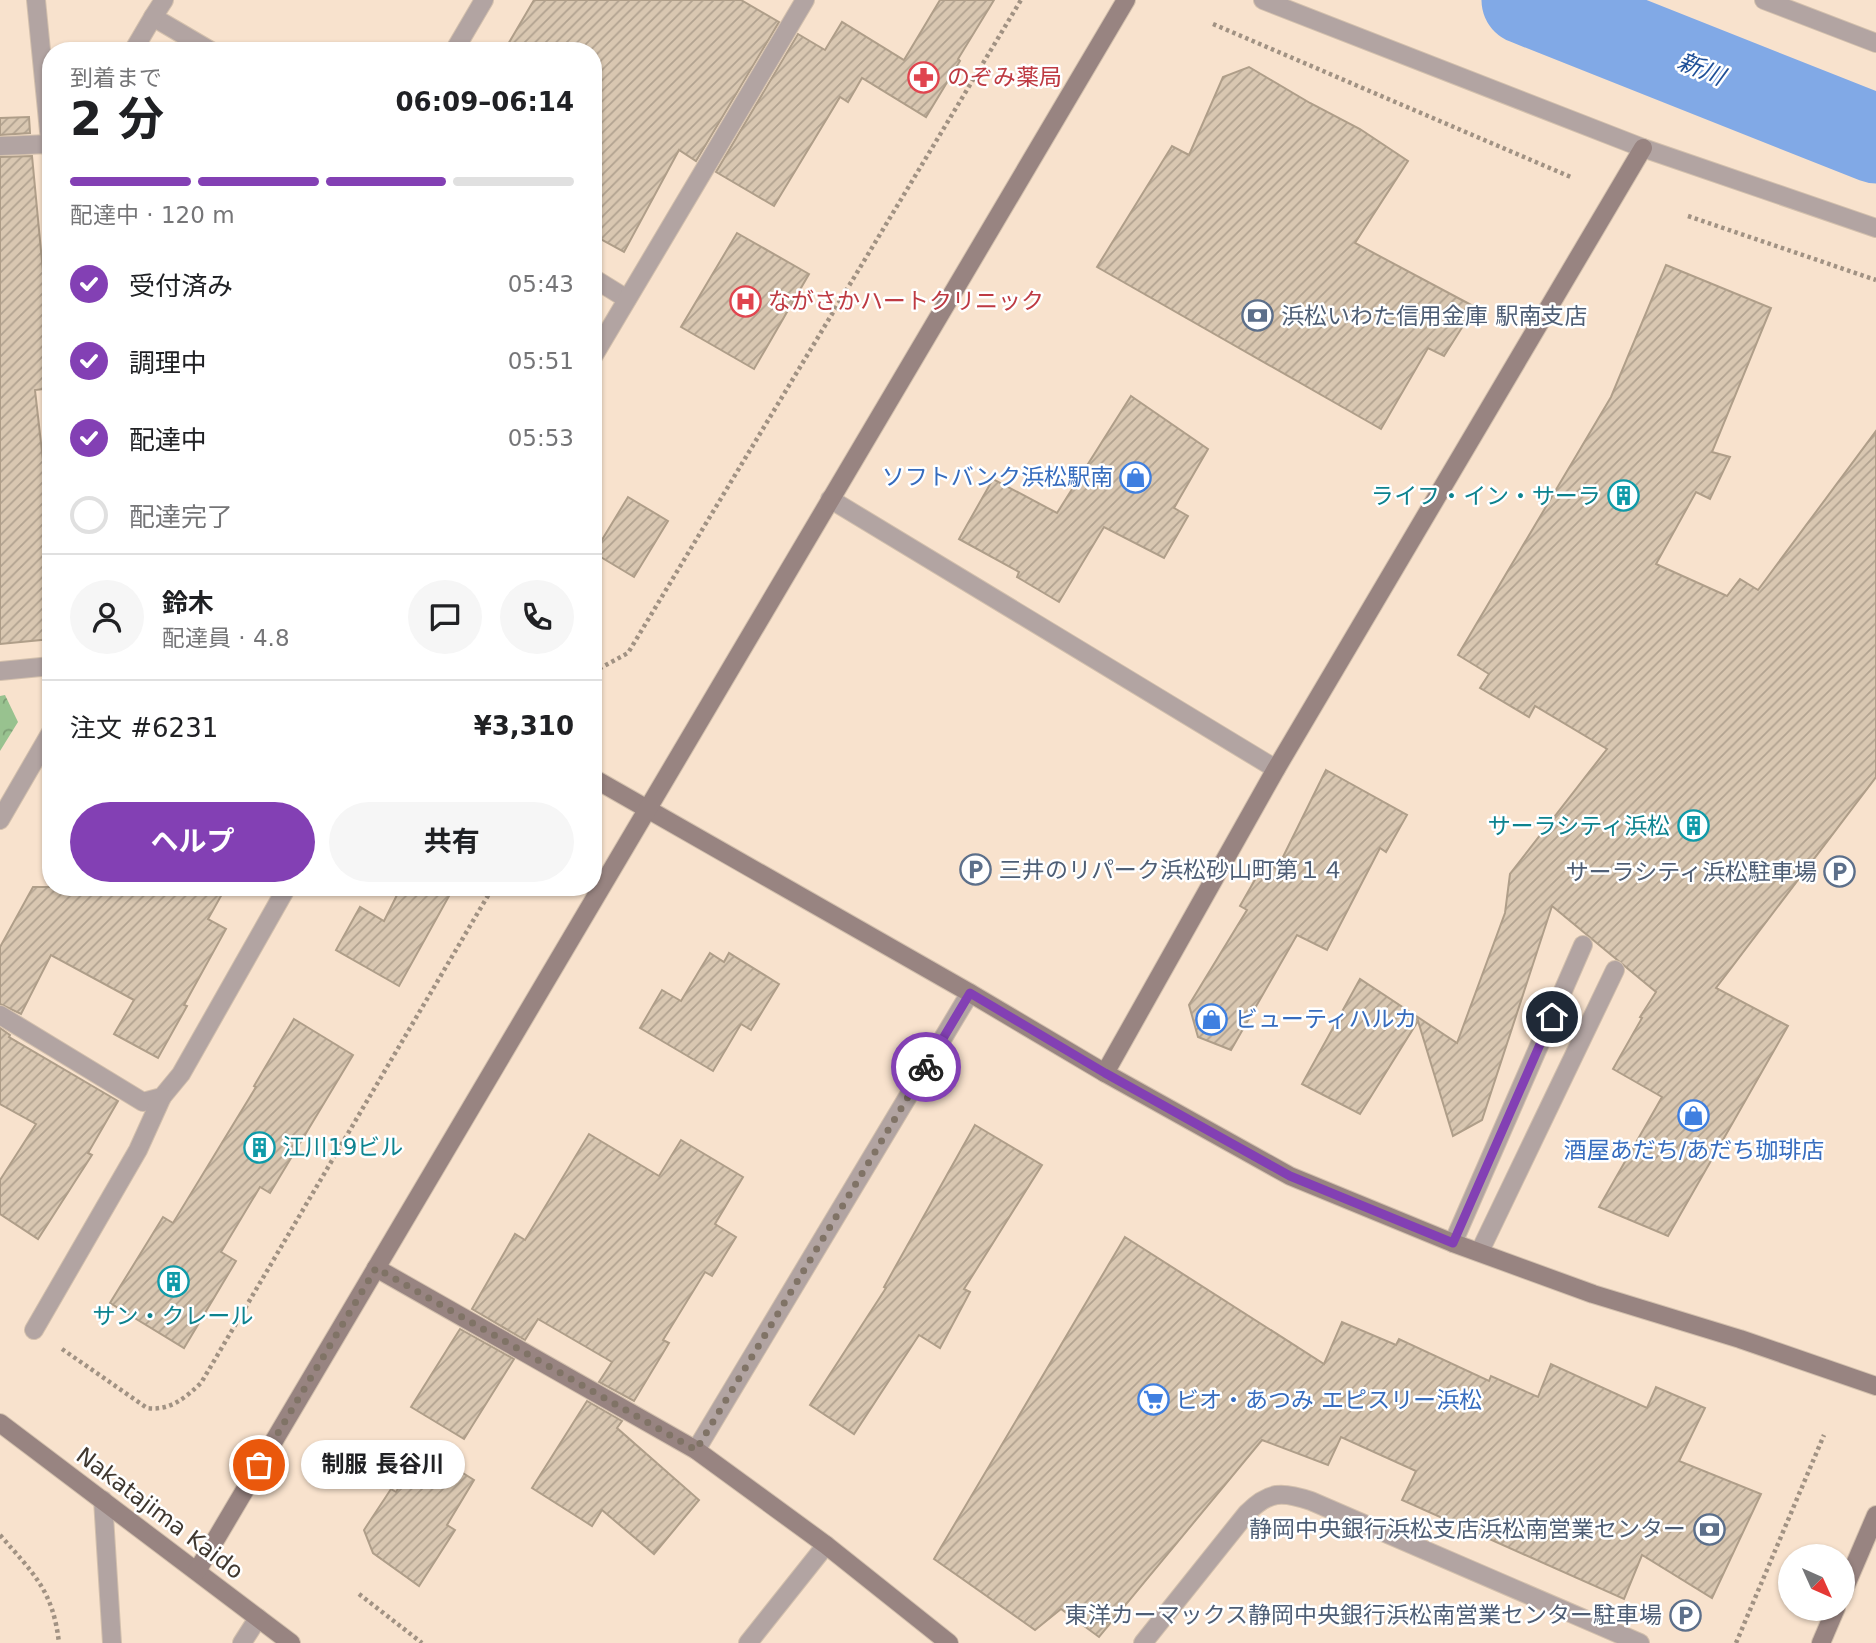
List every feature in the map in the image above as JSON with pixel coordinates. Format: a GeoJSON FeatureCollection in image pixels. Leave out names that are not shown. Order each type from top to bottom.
{"type":"FeatureCollection","features":[{"type":"Feature","properties":{"kind":"street"},"geometry":{"type":"LineString","coordinates":[[36,0],[42,63]]}},
{"type":"Feature","properties":{"kind":"street"},"geometry":{"type":"LineString","coordinates":[[138,42],[164,0]]}},
{"type":"Feature","properties":{"kind":"street"},"geometry":{"type":"LineString","coordinates":[[459,42],[484,0]]}},
{"type":"Feature","properties":{"kind":"street"},"geometry":{"type":"LineString","coordinates":[[602,342],[805,0]]}},
{"type":"Feature","properties":{"kind":"street"},"geometry":{"type":"LineString","coordinates":[[602,885],[1126,0]]}},
{"type":"Feature","properties":{"kind":"street"},"geometry":{"type":"LineString","coordinates":[[1263,0],[1643,148],[1876,228]]}},
{"type":"Feature","properties":{"kind":"street"},"geometry":{"type":"LineString","coordinates":[[1764,0],[1876,43]]}},
{"type":"Feature","properties":{"kind":"street"},"geometry":{"type":"LineString","coordinates":[[153,17],[196,42]]}},
{"type":"Feature","properties":{"kind":"street"},"geometry":{"type":"LineString","coordinates":[[0,146],[42,147]]}},
{"type":"Feature","properties":{"kind":"street"},"geometry":{"type":"LineString","coordinates":[[1105,1073],[1276,769],[1643,148]]}},
{"type":"Feature","properties":{"kind":"street"},"geometry":{"type":"LineString","coordinates":[[602,284],[627,299]]}},
{"type":"Feature","properties":{"kind":"street"},"geometry":{"type":"LineString","coordinates":[[831,499],[1276,769]]}},
{"type":"Feature","properties":{"kind":"street"},"geometry":{"type":"LineString","coordinates":[[0,671],[42,667]]}},
{"type":"Feature","properties":{"kind":"street"},"geometry":{"type":"LineString","coordinates":[[0,820],[42,748]]}},
{"type":"Feature","properties":{"kind":"street"},"geometry":{"type":"LineString","coordinates":[[602,783],[1105,1073],[1290,1176],[1453,1243],[1593,1294],[1740,1339],[1876,1386]]}},
{"type":"Feature","properties":{"kind":"street"},"geometry":{"type":"LineString","coordinates":[[34,1330],[138,1150],[162,1097],[181,1074],[282,896]]}},
{"type":"Feature","properties":{"kind":"street"},"geometry":{"type":"LineString","coordinates":[[197,1571],[596,896]]}},
{"type":"Feature","properties":{"kind":"street"},"geometry":{"type":"LineString","coordinates":[[1453,1243],[1583,945]]}},
{"type":"Feature","properties":{"kind":"street"},"geometry":{"type":"LineString","coordinates":[[1480,1251],[1615,970]]}},
{"type":"Feature","properties":{"kind":"street"},"geometry":{"type":"LineString","coordinates":[[696,1450],[970,993]]}},
{"type":"Feature","properties":{"kind":"street"},"geometry":{"type":"LineString","coordinates":[[0,1015],[143,1102],[162,1097]]}},
{"type":"Feature","properties":{"kind":"street"},"geometry":{"type":"LineString","coordinates":[[376,1268],[696,1450],[826,1545],[949,1643]]}},
{"type":"Feature","properties":{"kind":"street","name":"Nakatajima Kaido"},"geometry":{"type":"LineString","coordinates":[[0,1423],[197,1571],[285,1641]]}},
{"type":"Feature","properties":{"kind":"street"},"geometry":{"type":"LineString","coordinates":[[1143,1643],[1247,1513],[1259,1501],[1275,1494],[1292,1494],[1640,1643]]}},
{"type":"Feature","properties":{"kind":"street"},"geometry":{"type":"LineString","coordinates":[[103,1500],[112,1643]]}},
{"type":"Feature","properties":{"kind":"street"},"geometry":{"type":"LineString","coordinates":[[1855,1564],[1876,1515]]}},
{"type":"Feature","properties":{"kind":"street"},"geometry":{"type":"LineString","coordinates":[[748,1643],[826,1545]]}},
{"type":"Feature","properties":{"kind":"street"},"geometry":{"type":"LineString","coordinates":[[242,1643],[258,1618]]}},
{"type":"Feature","properties":{"kind":"street"},"geometry":{"type":"LineString","coordinates":[[1821,1643],[1830,1621]]}},
{"type":"Feature","properties":{"kind":"path"},"geometry":{"type":"LineString","coordinates":[[602,667],[628,653],[1021,0]]}},
{"type":"Feature","properties":{"kind":"path"},"geometry":{"type":"LineString","coordinates":[[1213,24],[1573,178]]}},
{"type":"Feature","properties":{"kind":"path"},"geometry":{"type":"LineString","coordinates":[[1688,216],[1876,280]]}},
{"type":"Feature","properties":{"kind":"path"},"geometry":{"type":"LineString","coordinates":[[34,1330],[147,1408],[160,1409],[183,1400],[201,1383],[489,896]]}},
{"type":"Feature","properties":{"kind":"path"},"geometry":{"type":"LineString","coordinates":[[1737,1643],[1824,1435]]}},
{"type":"Feature","properties":{"kind":"path"},"geometry":{"type":"LineString","coordinates":[[0,1535],[42,1583],[56,1617],[59,1643]]}},
{"type":"Feature","properties":{"kind":"path"},"geometry":{"type":"LineString","coordinates":[[359,1594],[422,1643]]}},
{"type":"Feature","properties":{"kind":"green space"},"geometry":{"type":"Polygon","coordinates":[[[5,695],[18,722],[0,751],[0,696],[5,695]]]}},
{"type":"Feature","properties":{"kind":"building"},"geometry":{"type":"Polygon","coordinates":[[[534,0],[741,0],[779,22],[696,161],[679,150],[624,252],[602,240],[602,42],[509,42],[534,0]]]}},
{"type":"Feature","properties":{"kind":"building"},"geometry":{"type":"Polygon","coordinates":[[[940,0],[994,0],[926,117],[862,78],[848,102],[840,97],[774,206],[716,172],[798,34],[825,50],[842,22],[904,60],[940,0]]]}},
{"type":"Feature","properties":{"kind":"building"},"geometry":{"type":"Polygon","coordinates":[[[1249,67],[1360,129],[1408,161],[1355,243],[1475,307],[1444,356],[1428,348],[1381,429],[1097,267],[1172,146],[1189,155],[1223,77],[1249,67]]]}},
{"type":"Feature","properties":{"kind":"building"},"geometry":{"type":"Polygon","coordinates":[[[29,117],[30,133],[0,135],[0,118],[29,117]]]}},
{"type":"Feature","properties":{"kind":"building"},"geometry":{"type":"Polygon","coordinates":[[[32,156],[42,261],[42,389],[35,390],[42,452],[42,640],[0,644],[0,157],[32,156]]]}},
{"type":"Feature","properties":{"kind":"building","name":"ながさかハートクリニック"},"geometry":{"type":"Polygon","coordinates":[[[737,233],[809,274],[754,369],[681,327],[737,233]]]}},
{"type":"Feature","properties":{"kind":"building"},"geometry":{"type":"Polygon","coordinates":[[[1666,265],[1771,308],[1712,452],[1730,457],[1710,499],[1696,492],[1656,564],[1727,596],[1740,579],[1758,590],[1876,431],[1876,777],[1716,988],[1788,1026],[1668,1236],[1599,1207],[1662,1097],[1613,1069],[1656,992],[1552,906],[1482,1120],[1453,1136],[1418,1021],[1360,1114],[1302,1084],[1360,979],[1457,1043],[1505,913],[1510,874],[1607,749],[1535,706],[1529,717],[1480,688],[1489,674],[1458,655],[1611,397],[1666,265]]]}},
{"type":"Feature","properties":{"kind":"building"},"geometry":{"type":"Polygon","coordinates":[[[1131,396],[1208,449],[1174,508],[1188,516],[1164,558],[1104,527],[1059,602],[1017,577],[1019,572],[959,539],[993,479],[1057,513],[1131,396]]]}},
{"type":"Feature","properties":{"kind":"building"},"geometry":{"type":"Polygon","coordinates":[[[628,497],[668,521],[634,577],[602,558],[602,540],[628,497]]]}},
{"type":"Feature","properties":{"kind":"building"},"geometry":{"type":"Polygon","coordinates":[[[1326,770],[1407,815],[1386,852],[1380,848],[1327,950],[1297,935],[1231,1050],[1198,1037],[1189,1005],[1247,910],[1240,906],[1265,862],[1277,869],[1326,770]]]}},
{"type":"Feature","properties":{"kind":"building"},"geometry":{"type":"Polygon","coordinates":[[[33,887],[42,887],[42,896],[221,896],[208,919],[226,929],[158,1058],[114,1034],[134,1000],[51,955],[21,1014],[0,1004],[0,947],[33,887]]]}},
{"type":"Feature","properties":{"kind":"building"},"geometry":{"type":"Polygon","coordinates":[[[396,896],[449,896],[399,986],[336,950],[360,907],[384,921],[396,896]]]}},
{"type":"Feature","properties":{"kind":"building"},"geometry":{"type":"Polygon","coordinates":[[[710,953],[724,962],[729,953],[779,984],[751,1030],[741,1024],[713,1071],[640,1028],[662,990],[681,1001],[710,953]]]}},
{"type":"Feature","properties":{"kind":"building"},"geometry":{"type":"Polygon","coordinates":[[[294,1019],[353,1055],[270,1193],[260,1187],[221,1252],[236,1261],[184,1348],[110,1303],[163,1217],[173,1223],[294,1019]]]}},
{"type":"Feature","properties":{"kind":"building"},"geometry":{"type":"Polygon","coordinates":[[[0,1028],[10,1035],[9,1037],[118,1101],[88,1153],[92,1155],[38,1239],[0,1214],[0,1180],[36,1124],[0,1104],[0,1028]]]}},
{"type":"Feature","properties":{"kind":"building"},"geometry":{"type":"Polygon","coordinates":[[[975,1125],[1042,1165],[964,1289],[970,1292],[940,1348],[919,1335],[854,1434],[810,1405],[886,1288],[884,1287],[975,1125]]]}},
{"type":"Feature","properties":{"kind":"building"},"geometry":{"type":"Polygon","coordinates":[[[589,1134],[659,1176],[681,1140],[743,1177],[715,1224],[736,1237],[712,1276],[705,1272],[663,1340],[669,1343],[634,1401],[599,1382],[612,1362],[538,1319],[525,1340],[472,1309],[515,1234],[525,1240],[589,1134]]]}},
{"type":"Feature","properties":{"kind":"building"},"geometry":{"type":"Polygon","coordinates":[[[1125,1237],[1324,1364],[1342,1322],[1396,1345],[1399,1339],[1489,1381],[1491,1376],[1538,1397],[1551,1364],[1647,1408],[1656,1387],[1705,1408],[1679,1461],[1761,1494],[1712,1598],[1642,1555],[1624,1599],[1402,1500],[1416,1471],[1341,1437],[1328,1465],[1262,1440],[1099,1637],[1061,1609],[1035,1630],[934,1559],[1125,1237]]]}},
{"type":"Feature","properties":{"kind":"building"},"geometry":{"type":"Polygon","coordinates":[[[460,1329],[514,1359],[464,1439],[411,1407],[460,1329]]]}},
{"type":"Feature","properties":{"kind":"building"},"geometry":{"type":"Polygon","coordinates":[[[587,1401],[622,1421],[617,1428],[699,1500],[654,1554],[602,1510],[592,1526],[532,1488],[587,1401]]]}},
{"type":"Feature","properties":{"kind":"building"},"geometry":{"type":"Polygon","coordinates":[[[423,1448],[474,1480],[447,1525],[455,1530],[419,1586],[373,1553],[364,1530],[391,1489],[396,1492],[423,1448]]]}},
{"type":"Feature","properties":{"kind":"waterway","name":"新川"},"geometry":{"type":"LineString","coordinates":[[1526,0],[1876,139]]}},
{"type":"Feature","properties":{"kind":"way so far"},"geometry":{"type":"LineString","coordinates":[[259,1465],[376,1268],[696,1450],[926,1067]]}},
{"type":"Feature","properties":{"kind":"place","name":"のぞみ薬局"},"geometry":{"type":"Point","coordinates":[924,77]}},
{"type":"Feature","properties":{"kind":"place","name":"ながさかハートクリニック"},"geometry":{"type":"Point","coordinates":[745,301]}},
{"type":"Feature","properties":{"kind":"place","name":"浜松いわた信用金庫 駅南支店"},"geometry":{"type":"Point","coordinates":[1258,316]}},
{"type":"Feature","properties":{"kind":"place","name":"ソフトバンク浜松駅南"},"geometry":{"type":"Point","coordinates":[1136,477]}},
{"type":"Feature","properties":{"kind":"place","name":"ライフ・イン・サーラ"},"geometry":{"type":"Point","coordinates":[1624,496]}},
{"type":"Feature","properties":{"kind":"place","name":"サーラシティ浜松"},"geometry":{"type":"Point","coordinates":[1693,826]}},
{"type":"Feature","properties":{"kind":"place","name":"三井のリパーク浜松砂山町第１４"},"geometry":{"type":"Point","coordinates":[976,870]}},
{"type":"Feature","properties":{"kind":"place","name":"サーラシティ浜松駐車場"},"geometry":{"type":"Point","coordinates":[1840,872]}},
{"type":"Feature","properties":{"kind":"place","name":"ビューティハルカ"},"geometry":{"type":"Point","coordinates":[1212,1019]}},
{"type":"Feature","properties":{"kind":"place","name":"酒屋あだち/あだち珈琲店"},"geometry":{"type":"Point","coordinates":[1694,1116]}},
{"type":"Feature","properties":{"kind":"place","name":"江川19ビル"},"geometry":{"type":"Point","coordinates":[259,1147]}},
{"type":"Feature","properties":{"kind":"place","name":"サン・クレール"},"geometry":{"type":"Point","coordinates":[173,1282]}},
{"type":"Feature","properties":{"kind":"place","name":"ビオ・あつみ エピスリー浜松"},"geometry":{"type":"Point","coordinates":[1153,1400]}},
{"type":"Feature","properties":{"kind":"place","name":"制服 長谷川"},"geometry":{"type":"Point","coordinates":[259,1465]}},
{"type":"Feature","properties":{"kind":"place","name":"静岡中央銀行浜松支店浜松南営業センター"},"geometry":{"type":"Point","coordinates":[1709,1529]}},
{"type":"Feature","properties":{"kind":"place","name":"東洋カーマックス静岡中央銀行浜松南営業センター駐車場"},"geometry":{"type":"Point","coordinates":[1685,1615]}},
{"type":"Feature","properties":{"kind":"route"},"geometry":{"type":"LineString","coordinates":[[926,1067],[970,993],[1105,1073],[1290,1176],[1453,1243],[1552,1017]]}}]}
